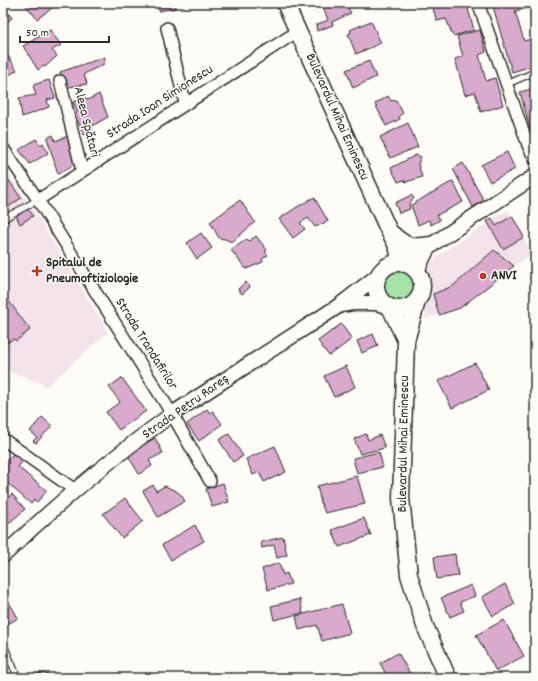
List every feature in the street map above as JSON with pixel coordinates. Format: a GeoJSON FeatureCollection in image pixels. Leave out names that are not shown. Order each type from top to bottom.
{"type":"FeatureCollection","features":[{"type":"Feature","properties":{"kind":"main road","name":"Bulevardul Mihai Eminescu"},"geometry":{"type":"LineString","coordinates":[[285,3],[399,253],[393,266]]}},
{"type":"Feature","properties":{"kind":"main road"},"geometry":{"type":"LineString","coordinates":[[389,230],[405,244],[414,247],[431,245]]}},
{"type":"Feature","properties":{"kind":"main road"},"geometry":{"type":"LineString","coordinates":[[393,266],[411,266],[417,271],[423,286],[421,294],[412,306],[398,309],[389,306],[382,301],[376,288],[377,280],[393,266]]}},
{"type":"Feature","properties":{"kind":"main road","name":"Bulevardul Mihai Eminescu"},"geometry":{"type":"LineString","coordinates":[[417,300],[406,342],[401,498],[410,575],[425,626],[448,678]]}},
{"type":"Feature","properties":{"kind":"main road"},"geometry":{"type":"LineString","coordinates":[[389,306],[406,342]]}},
{"type":"Feature","properties":{"kind":"street"},"geometry":{"type":"LineString","coordinates":[[478,3],[528,145],[535,159]]}},
{"type":"Feature","properties":{"kind":"street"},"geometry":{"type":"LineString","coordinates":[[167,28],[186,103]]}},
{"type":"Feature","properties":{"kind":"street","name":"Strada Ioan Simionescu"},"geometry":{"type":"LineString","coordinates":[[38,200],[298,31]]}},
{"type":"Feature","properties":{"kind":"street","name":"Aleea Spătari"},"geometry":{"type":"LineString","coordinates":[[60,81],[82,171]]}},
{"type":"Feature","properties":{"kind":"street","name":"Strada Trandafirilor"},"geometry":{"type":"LineString","coordinates":[[3,148],[38,200],[172,414],[210,481]]}},
{"type":"Feature","properties":{"kind":"street","name":"Strada Petru Rareș"},"geometry":{"type":"LineString","coordinates":[[3,556],[75,490],[172,414],[340,305],[393,266],[431,245],[535,176]]}},
{"type":"Feature","properties":{"kind":"street","name":"Strada Petru Rareș"},"geometry":{"type":"LineString","coordinates":[[417,271],[424,255],[431,245]]}},
{"type":"Feature","properties":{"kind":"street"},"geometry":{"type":"LineString","coordinates":[[340,305],[375,303],[389,306]]}},
{"type":"Feature","properties":{"kind":"street"},"geometry":{"type":"LineString","coordinates":[[3,439],[75,490]]}},
{"type":"Feature","properties":{"kind":"lane"},"geometry":{"type":"LineString","coordinates":[[507,84],[535,72]]}},
{"type":"Feature","properties":{"kind":"lane"},"geometry":{"type":"LineString","coordinates":[[3,220],[38,200]]}},
{"type":"Feature","properties":{"kind":"lane"},"geometry":{"type":"LineString","coordinates":[[3,643],[18,678]]}},
{"type":"Feature","properties":{"kind":"lane"},"geometry":{"type":"LineString","coordinates":[[32,678],[47,678]]}},
{"type":"Feature","properties":{"kind":"shaded area","name":"Spitalul de Pneumoftiziologie"},"geometry":{"type":"Polygon","coordinates":[[[3,167],[33,209],[108,332],[47,386],[3,368],[3,167]]]}},
{"type":"Feature","properties":{"kind":"shaded area"},"geometry":{"type":"Polygon","coordinates":[[[508,210],[532,253],[459,309],[425,319],[428,264],[458,242],[508,210]]]}},
{"type":"Feature","properties":{"kind":"green space"},"geometry":{"type":"Polygon","coordinates":[[[395,267],[403,267],[413,272],[417,279],[417,293],[413,300],[403,305],[395,305],[385,300],[383,297],[380,290],[380,282],[385,272],[388,270],[395,267]]]}},
{"type":"Feature","properties":{"kind":"building"},"geometry":{"type":"Polygon","coordinates":[[[24,3],[59,3],[37,19],[24,3]]]}},
{"type":"Feature","properties":{"kind":"building"},"geometry":{"type":"Polygon","coordinates":[[[157,3],[175,3],[176,8],[159,11],[157,3]]]}},
{"type":"Feature","properties":{"kind":"building"},"geometry":{"type":"Polygon","coordinates":[[[326,3],[345,3],[351,13],[332,22],[333,25],[317,31],[316,25],[328,20],[322,5],[326,3]]]}},
{"type":"Feature","properties":{"kind":"building"},"geometry":{"type":"Polygon","coordinates":[[[431,3],[457,3],[458,8],[467,5],[474,30],[453,36],[446,19],[437,21],[431,3]]]}},
{"type":"Feature","properties":{"kind":"building"},"geometry":{"type":"Polygon","coordinates":[[[492,3],[527,3],[528,8],[515,11],[524,41],[535,38],[535,65],[512,72],[492,3]]]}},
{"type":"Feature","properties":{"kind":"building"},"geometry":{"type":"Polygon","coordinates":[[[3,7],[12,18],[3,25],[3,7]]]}},
{"type":"Feature","properties":{"kind":"building"},"geometry":{"type":"Polygon","coordinates":[[[371,21],[381,43],[356,54],[348,34],[351,33],[350,30],[371,21]]]}},
{"type":"Feature","properties":{"kind":"building"},"geometry":{"type":"Polygon","coordinates":[[[50,30],[61,45],[52,50],[57,56],[45,67],[43,66],[38,70],[23,46],[50,30]]]}},
{"type":"Feature","properties":{"kind":"building"},"geometry":{"type":"Polygon","coordinates":[[[480,30],[486,52],[479,55],[486,81],[495,78],[503,105],[481,112],[475,92],[465,95],[455,59],[463,56],[457,36],[480,30]]]}},
{"type":"Feature","properties":{"kind":"building"},"geometry":{"type":"Polygon","coordinates":[[[8,56],[17,70],[3,79],[3,59],[8,56]]]}},
{"type":"Feature","properties":{"kind":"building"},"geometry":{"type":"Polygon","coordinates":[[[105,57],[104,64],[84,74],[87,84],[64,88],[60,72],[105,57]]]}},
{"type":"Feature","properties":{"kind":"building"},"geometry":{"type":"Polygon","coordinates":[[[369,61],[376,77],[353,88],[346,70],[369,61]]]}},
{"type":"Feature","properties":{"kind":"building"},"geometry":{"type":"Polygon","coordinates":[[[49,80],[55,98],[47,100],[49,107],[22,117],[19,98],[36,95],[33,85],[49,80]]]}},
{"type":"Feature","properties":{"kind":"building"},"geometry":{"type":"Polygon","coordinates":[[[535,88],[535,134],[532,135],[520,92],[535,88]]]}},
{"type":"Feature","properties":{"kind":"building"},"geometry":{"type":"Polygon","coordinates":[[[99,94],[108,117],[92,126],[92,131],[84,135],[75,115],[77,112],[73,102],[86,98],[88,100],[99,94]]]}},
{"type":"Feature","properties":{"kind":"building"},"geometry":{"type":"Polygon","coordinates":[[[388,96],[391,101],[396,100],[403,113],[399,116],[400,119],[386,126],[375,104],[388,96]]]}},
{"type":"Feature","properties":{"kind":"building"},"geometry":{"type":"Polygon","coordinates":[[[408,123],[418,147],[390,158],[380,137],[408,123]]]}},
{"type":"Feature","properties":{"kind":"building"},"geometry":{"type":"Polygon","coordinates":[[[53,135],[55,141],[68,136],[75,164],[58,174],[47,138],[53,135]]]}},
{"type":"Feature","properties":{"kind":"building"},"geometry":{"type":"Polygon","coordinates":[[[36,139],[40,145],[43,143],[48,153],[30,164],[19,150],[36,139]]]}},
{"type":"Feature","properties":{"kind":"building"},"geometry":{"type":"Polygon","coordinates":[[[507,152],[515,169],[490,182],[481,165],[507,152]]]}},
{"type":"Feature","properties":{"kind":"building"},"geometry":{"type":"Polygon","coordinates":[[[416,155],[421,157],[418,164],[422,177],[406,182],[404,180],[398,182],[391,168],[416,155]]]}},
{"type":"Feature","properties":{"kind":"building"},"geometry":{"type":"Polygon","coordinates":[[[463,163],[484,201],[473,207],[453,169],[463,163]]]}},
{"type":"Feature","properties":{"kind":"building"},"geometry":{"type":"Polygon","coordinates":[[[3,172],[21,198],[3,211],[3,172]]]}},
{"type":"Feature","properties":{"kind":"building"},"geometry":{"type":"Polygon","coordinates":[[[453,181],[463,202],[437,215],[440,220],[431,225],[429,220],[418,225],[411,205],[453,181]]]}},
{"type":"Feature","properties":{"kind":"building"},"geometry":{"type":"Polygon","coordinates":[[[411,195],[414,198],[409,204],[410,209],[399,213],[395,203],[411,195]]]}},
{"type":"Feature","properties":{"kind":"building"},"geometry":{"type":"Polygon","coordinates":[[[314,197],[328,221],[315,227],[308,218],[300,223],[305,229],[293,238],[279,219],[314,197]]]}},
{"type":"Feature","properties":{"kind":"building"},"geometry":{"type":"Polygon","coordinates":[[[240,200],[255,222],[232,242],[219,238],[210,222],[240,200]]]}},
{"type":"Feature","properties":{"kind":"building"},"geometry":{"type":"Polygon","coordinates":[[[26,206],[33,216],[20,224],[15,213],[26,206]]]}},
{"type":"Feature","properties":{"kind":"building"},"geometry":{"type":"Polygon","coordinates":[[[512,216],[524,237],[503,249],[487,221],[492,218],[496,226],[512,216]]]}},
{"type":"Feature","properties":{"kind":"building"},"geometry":{"type":"Polygon","coordinates":[[[201,233],[212,248],[197,259],[187,243],[201,233]]]}},
{"type":"Feature","properties":{"kind":"building"},"geometry":{"type":"Polygon","coordinates":[[[256,236],[267,250],[265,252],[268,255],[262,259],[263,262],[246,269],[231,250],[247,239],[249,241],[256,236]]]}},
{"type":"Feature","properties":{"kind":"building","name":"ANVI"},"geometry":{"type":"Polygon","coordinates":[[[494,250],[514,266],[460,308],[439,315],[433,294],[453,286],[494,250]]]}},
{"type":"Feature","properties":{"kind":"building"},"geometry":{"type":"Polygon","coordinates":[[[246,282],[250,287],[242,294],[238,289],[246,282]]]}},
{"type":"Feature","properties":{"kind":"building"},"geometry":{"type":"Polygon","coordinates":[[[3,293],[30,330],[16,341],[14,339],[3,344],[3,293]]]}},
{"type":"Feature","properties":{"kind":"building"},"geometry":{"type":"Polygon","coordinates":[[[341,324],[352,339],[329,356],[318,341],[341,324]]]}},
{"type":"Feature","properties":{"kind":"building"},"geometry":{"type":"Polygon","coordinates":[[[373,334],[378,346],[362,353],[357,341],[373,334]]]}},
{"type":"Feature","properties":{"kind":"building"},"geometry":{"type":"Polygon","coordinates":[[[475,363],[489,390],[452,408],[438,381],[475,363]]]}},
{"type":"Feature","properties":{"kind":"building"},"geometry":{"type":"Polygon","coordinates":[[[346,366],[355,387],[334,397],[324,376],[346,366]]]}},
{"type":"Feature","properties":{"kind":"building"},"geometry":{"type":"Polygon","coordinates":[[[122,378],[146,411],[119,430],[106,412],[120,402],[109,387],[122,378]]]}},
{"type":"Feature","properties":{"kind":"building"},"geometry":{"type":"Polygon","coordinates":[[[207,409],[210,413],[213,411],[222,424],[199,441],[187,424],[207,409]]]}},
{"type":"Feature","properties":{"kind":"building"},"geometry":{"type":"Polygon","coordinates":[[[42,417],[52,426],[36,443],[33,441],[37,437],[30,431],[42,417]]]}},
{"type":"Feature","properties":{"kind":"building"},"geometry":{"type":"Polygon","coordinates":[[[229,434],[243,456],[233,462],[219,440],[229,434]]]}},
{"type":"Feature","properties":{"kind":"building"},"geometry":{"type":"Polygon","coordinates":[[[366,434],[368,440],[380,435],[385,448],[360,454],[354,439],[366,434]]]}},
{"type":"Feature","properties":{"kind":"building"},"geometry":{"type":"Polygon","coordinates":[[[155,438],[163,453],[149,460],[152,466],[139,474],[127,454],[155,438]]]}},
{"type":"Feature","properties":{"kind":"building"},"geometry":{"type":"Polygon","coordinates":[[[275,446],[286,472],[264,482],[259,472],[253,475],[246,459],[275,446]]]}},
{"type":"Feature","properties":{"kind":"building"},"geometry":{"type":"Polygon","coordinates":[[[379,452],[383,467],[357,473],[353,458],[379,452]]]}},
{"type":"Feature","properties":{"kind":"building"},"geometry":{"type":"Polygon","coordinates":[[[13,454],[23,461],[18,467],[47,491],[37,502],[34,500],[31,504],[3,479],[6,473],[3,471],[3,464],[13,454]]]}},
{"type":"Feature","properties":{"kind":"building"},"geometry":{"type":"Polygon","coordinates":[[[357,476],[365,504],[325,513],[317,486],[357,476]]]}},
{"type":"Feature","properties":{"kind":"building"},"geometry":{"type":"Polygon","coordinates":[[[223,483],[229,502],[212,507],[206,489],[223,483]]]}},
{"type":"Feature","properties":{"kind":"building"},"geometry":{"type":"Polygon","coordinates":[[[153,485],[156,491],[165,486],[176,491],[185,501],[158,517],[143,491],[153,485]]]}},
{"type":"Feature","properties":{"kind":"building"},"geometry":{"type":"Polygon","coordinates":[[[12,494],[25,509],[8,524],[3,519],[3,503],[12,494]]]}},
{"type":"Feature","properties":{"kind":"building"},"geometry":{"type":"Polygon","coordinates":[[[125,498],[143,521],[122,538],[103,514],[125,498]]]}},
{"type":"Feature","properties":{"kind":"building"},"geometry":{"type":"Polygon","coordinates":[[[364,518],[371,535],[339,547],[332,530],[364,518]]]}},
{"type":"Feature","properties":{"kind":"building"},"geometry":{"type":"Polygon","coordinates":[[[195,525],[204,541],[171,560],[162,545],[195,525]]]}},
{"type":"Feature","properties":{"kind":"building"},"geometry":{"type":"Polygon","coordinates":[[[283,537],[287,555],[277,558],[274,545],[262,548],[261,542],[283,537]]]}},
{"type":"Feature","properties":{"kind":"building"},"geometry":{"type":"Polygon","coordinates":[[[455,554],[458,576],[437,579],[434,557],[455,554]]]}},
{"type":"Feature","properties":{"kind":"building"},"geometry":{"type":"Polygon","coordinates":[[[279,563],[283,575],[287,573],[291,584],[268,590],[262,569],[279,563]]]}},
{"type":"Feature","properties":{"kind":"building"},"geometry":{"type":"Polygon","coordinates":[[[505,584],[515,604],[493,616],[482,597],[505,584]]]}},
{"type":"Feature","properties":{"kind":"building"},"geometry":{"type":"Polygon","coordinates":[[[471,585],[475,596],[460,602],[464,611],[450,617],[441,598],[471,585]]]}},
{"type":"Feature","properties":{"kind":"building"},"geometry":{"type":"Polygon","coordinates":[[[3,593],[18,618],[5,626],[3,623],[3,593]]]}},
{"type":"Feature","properties":{"kind":"building"},"geometry":{"type":"Polygon","coordinates":[[[300,599],[303,613],[274,620],[271,606],[300,599]]]}},
{"type":"Feature","properties":{"kind":"building"},"geometry":{"type":"Polygon","coordinates":[[[342,604],[350,633],[322,641],[317,625],[299,630],[296,616],[342,604]]]}},
{"type":"Feature","properties":{"kind":"building"},"geometry":{"type":"Polygon","coordinates":[[[504,620],[524,656],[496,671],[476,635],[504,620]]]}},
{"type":"Feature","properties":{"kind":"building"},"geometry":{"type":"Polygon","coordinates":[[[398,653],[412,677],[388,678],[380,663],[398,653]]]}},
{"type":"Feature","properties":{"kind":"place","name":"Spitalul de Pneumoftiziologie"},"geometry":{"type":"Point","coordinates":[37,271]}},
{"type":"Feature","properties":{"kind":"place","name":"ANVI"},"geometry":{"type":"Point","coordinates":[483,276]}}]}
